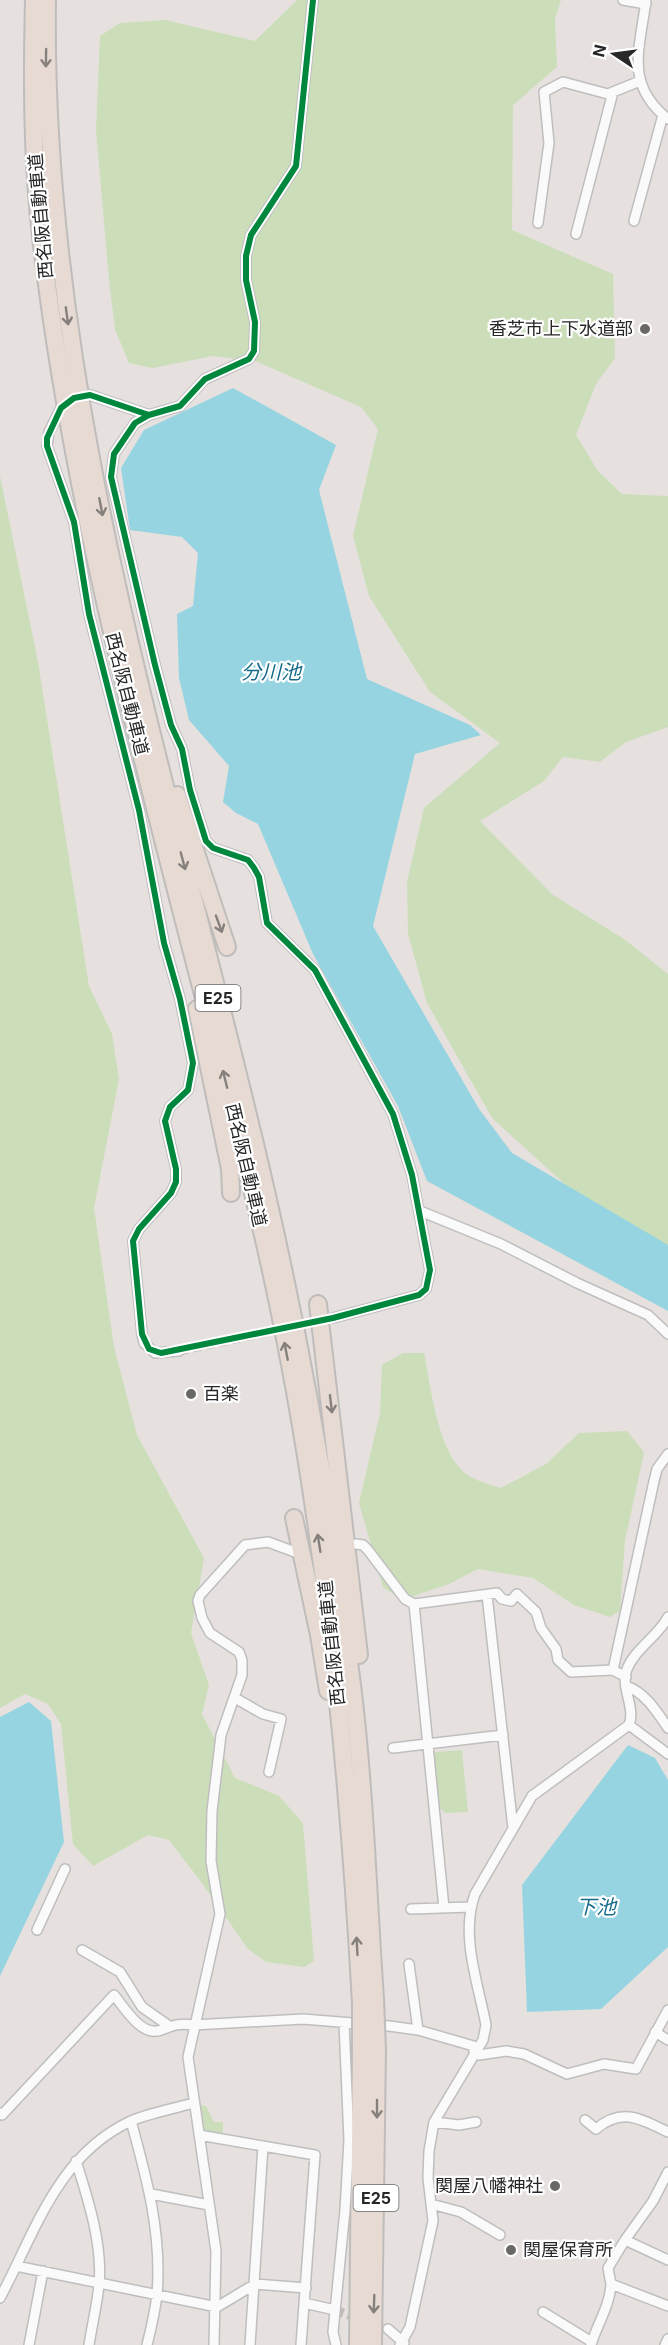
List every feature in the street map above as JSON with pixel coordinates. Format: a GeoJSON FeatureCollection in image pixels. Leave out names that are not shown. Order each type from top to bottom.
{"type":"FeatureCollection","features":[{"type":"Feature","properties":{"kind":"highway","name":"西名阪自動車道"},"geometry":{"type":"LineString","coordinates":[[34,0],[33,66],[37,183],[49,300],[73,440],[100,574],[249,1176],[292,1381],[327,1589],[368,2002]]}},
{"type":"Feature","properties":{"kind":"highway","name":"西名阪自動車道"},"geometry":{"type":"LineString","coordinates":[[47,0],[48,94],[65,300],[75,368],[114,574],[150,733],[248,1119],[293,1315],[330,1518],[353,1699],[368,2002],[373,2345]]}},
{"type":"Feature","properties":{"kind":"highway"},"geometry":{"type":"LineString","coordinates":[[150,733],[163,746],[199,866],[227,947]]}},
{"type":"Feature","properties":{"kind":"highway"},"geometry":{"type":"LineString","coordinates":[[167,850],[162,860],[190,976],[230,1169],[231,1193]]}},
{"type":"Feature","properties":{"kind":"highway"},"geometry":{"type":"LineString","coordinates":[[318,1304],[362,1686],[353,1699]]}},
{"type":"Feature","properties":{"kind":"highway"},"geometry":{"type":"LineString","coordinates":[[294,1518],[319,1635],[342,1789],[348,1796]]}},
{"type":"Feature","properties":{"kind":"highway","name":"西名阪自動車道"},"geometry":{"type":"LineString","coordinates":[[358,2345],[369,2051]]}},
{"type":"Feature","properties":{"kind":"street"},"geometry":{"type":"LineString","coordinates":[[313,0],[296,166],[251,235],[246,256],[246,280],[255,322],[254,351],[249,359],[205,379],[180,406],[149,415],[135,423],[120,441],[110,465],[155,665],[171,724],[182,749],[190,790],[206,841],[213,848],[248,860],[254,868],[259,877],[267,923],[305,958],[326,987],[393,1114],[412,1175],[430,1270],[426,1289],[419,1296],[333,1318]]}},
{"type":"Feature","properties":{"kind":"street"},"geometry":{"type":"LineString","coordinates":[[623,0],[646,2],[637,76],[647,98],[665,117],[634,221]]}},
{"type":"Feature","properties":{"kind":"street"},"geometry":{"type":"LineString","coordinates":[[538,223],[549,143],[544,92],[563,82],[608,94],[640,81]]}},
{"type":"Feature","properties":{"kind":"street"},"geometry":{"type":"LineString","coordinates":[[576,234],[613,92]]}},
{"type":"Feature","properties":{"kind":"street"},"geometry":{"type":"LineString","coordinates":[[90,395],[149,415]]}},
{"type":"Feature","properties":{"kind":"street"},"geometry":{"type":"LineString","coordinates":[[61,408],[49,432],[47,446],[71,512],[88,614],[139,810],[164,943],[192,1052],[193,1074],[188,1090],[170,1107],[165,1121],[176,1169],[176,1182],[171,1192],[139,1229],[133,1241],[140,1324],[144,1343],[155,1353],[179,1351]]}},
{"type":"Feature","properties":{"kind":"street"},"geometry":{"type":"LineString","coordinates":[[420,1211],[501,1244],[577,1283],[648,1315],[668,1334]]}},
{"type":"Feature","properties":{"kind":"street"},"geometry":{"type":"LineString","coordinates":[[613,1670],[654,1480],[657,1469],[668,1454]]}},
{"type":"Feature","properties":{"kind":"street"},"geometry":{"type":"LineString","coordinates":[[214,2345],[217,2307],[216,2251],[188,2057],[193,2025],[220,1914],[209,1839],[217,1754],[221,1735],[242,1675],[242,1660],[239,1652],[210,1633],[200,1610],[200,1594],[245,1545],[268,1542],[295,1552]]}},
{"type":"Feature","properties":{"kind":"street"},"geometry":{"type":"LineString","coordinates":[[356,1544],[363,1545],[368,1550],[405,1599],[414,1604],[497,1593],[502,1599],[511,1601],[517,1594],[536,1612],[541,1628],[556,1649],[558,1660],[571,1672],[613,1670],[656,1709],[668,1728]]}},
{"type":"Feature","properties":{"kind":"street"},"geometry":{"type":"LineString","coordinates":[[487,1595],[513,1828]]}},
{"type":"Feature","properties":{"kind":"street"},"geometry":{"type":"LineString","coordinates":[[414,1604],[444,1908]]}},
{"type":"Feature","properties":{"kind":"street"},"geometry":{"type":"LineString","coordinates":[[388,2329],[403,2343],[410,2326],[433,2221],[428,2178],[429,2151],[434,2122],[483,2040],[486,2025],[468,1930],[470,1907],[513,1828],[529,1801],[541,1787],[571,1769],[628,1725],[631,1712],[626,1681],[632,1660],[654,1637],[668,1617]]}},
{"type":"Feature","properties":{"kind":"street"},"geometry":{"type":"LineString","coordinates":[[235,1698],[263,1714],[281,1719],[268,1772]]}},
{"type":"Feature","properties":{"kind":"street"},"geometry":{"type":"LineString","coordinates":[[628,1725],[668,1754]]}},
{"type":"Feature","properties":{"kind":"street"},"geometry":{"type":"LineString","coordinates":[[393,1748],[429,1742],[502,1736]]}},
{"type":"Feature","properties":{"kind":"street"},"geometry":{"type":"LineString","coordinates":[[37,1930],[65,1869]]}},
{"type":"Feature","properties":{"kind":"street"},"geometry":{"type":"LineString","coordinates":[[411,1909],[470,1907]]}},
{"type":"Feature","properties":{"kind":"street"},"geometry":{"type":"LineString","coordinates":[[82,1950],[120,1972],[142,2007],[169,2026]]}},
{"type":"Feature","properties":{"kind":"street"},"geometry":{"type":"LineString","coordinates":[[409,1964],[417,2030]]}},
{"type":"Feature","properties":{"kind":"street"},"geometry":{"type":"LineString","coordinates":[[1,2115],[114,1995],[134,2019],[148,2031],[159,2032],[180,2023],[193,2025],[303,2019],[344,2028],[417,2030],[476,2049],[479,2055],[506,2051],[524,2054],[567,2074],[604,2064],[636,2069],[668,2010]]}},
{"type":"Feature","properties":{"kind":"street"},"geometry":{"type":"LineString","coordinates":[[336,2345],[333,2332],[349,2140],[344,2028]]}},
{"type":"Feature","properties":{"kind":"street"},"geometry":{"type":"LineString","coordinates":[[655,2032],[668,2040]]}},
{"type":"Feature","properties":{"kind":"street"},"geometry":{"type":"LineString","coordinates":[[0,2298],[48,2200],[76,2162],[131,2121],[193,2103]]}},
{"type":"Feature","properties":{"kind":"street"},"geometry":{"type":"LineString","coordinates":[[585,2120],[596,2129],[612,2117],[622,2116],[647,2122],[668,2132]]}},
{"type":"Feature","properties":{"kind":"street"},"geometry":{"type":"LineString","coordinates":[[131,2121],[151,2194],[157,2237],[157,2295],[147,2345]]}},
{"type":"Feature","properties":{"kind":"street"},"geometry":{"type":"LineString","coordinates":[[434,2122],[459,2125],[476,2122]]}},
{"type":"Feature","properties":{"kind":"street"},"geometry":{"type":"LineString","coordinates":[[199,2135],[315,2155],[301,2345]]}},
{"type":"Feature","properties":{"kind":"street"},"geometry":{"type":"LineString","coordinates":[[250,2345],[263,2146]]}},
{"type":"Feature","properties":{"kind":"street"},"geometry":{"type":"LineString","coordinates":[[76,2162],[97,2242],[99,2283],[89,2345]]}},
{"type":"Feature","properties":{"kind":"street"},"geometry":{"type":"LineString","coordinates":[[543,2312],[591,2344],[599,2320],[608,2306],[610,2284],[608,2268],[653,2201],[668,2172]]}},
{"type":"Feature","properties":{"kind":"street"},"geometry":{"type":"LineString","coordinates":[[151,2194],[209,2205]]}},
{"type":"Feature","properties":{"kind":"street"},"geometry":{"type":"LineString","coordinates":[[431,2204],[461,2212],[500,2235]]}},
{"type":"Feature","properties":{"kind":"street"},"geometry":{"type":"LineString","coordinates":[[625,2240],[668,2260]]}},
{"type":"Feature","properties":{"kind":"street"},"geometry":{"type":"LineString","coordinates":[[16,2266],[217,2307],[255,2284],[306,2288]]}},
{"type":"Feature","properties":{"kind":"street"},"geometry":{"type":"LineString","coordinates":[[29,2345],[43,2271]]}},
{"type":"Feature","properties":{"kind":"street"},"geometry":{"type":"LineString","coordinates":[[610,2284],[668,2306]]}},
{"type":"Feature","properties":{"kind":"street"},"geometry":{"type":"LineString","coordinates":[[304,2304],[335,2310]]}},
{"type":"Feature","properties":{"kind":"street"},"geometry":{"type":"LineString","coordinates":[[665,2345],[668,2339]]}},
{"type":"Feature","properties":{"kind":"green space"},"geometry":{"type":"Polygon","coordinates":[[[297,0],[561,0],[555,19],[557,67],[513,105],[512,230],[613,274],[615,358],[596,384],[576,435],[598,471],[622,494],[668,496],[668,727],[626,742],[600,762],[563,757],[544,781],[480,821],[553,895],[624,939],[668,974],[668,1265],[613,1228],[492,1118],[427,1003],[408,934],[407,882],[424,808],[500,743],[430,692],[369,596],[353,536],[378,429],[361,407],[255,361],[213,356],[153,368],[129,363],[115,329],[96,130],[100,36],[120,23],[165,20],[255,41],[297,0]]]}},
{"type":"Feature","properties":{"kind":"green space"},"geometry":{"type":"Polygon","coordinates":[[[0,476],[38,662],[89,986],[112,1034],[119,1079],[94,1208],[114,1347],[137,1435],[204,1558],[191,1633],[209,1685],[202,1714],[235,1778],[279,1796],[303,1823],[314,1961],[304,1967],[266,1962],[248,1949],[169,1840],[148,1835],[93,1866],[73,1844],[61,1724],[48,1704],[25,1694],[0,1708],[0,476]]]}},
{"type":"Feature","properties":{"kind":"green space"},"geometry":{"type":"Polygon","coordinates":[[[403,1353],[424,1353],[443,1439],[460,1468],[482,1482],[501,1488],[546,1464],[579,1433],[627,1431],[644,1452],[625,1541],[620,1611],[610,1617],[574,1605],[533,1578],[478,1569],[449,1584],[402,1600],[383,1587],[359,1503],[380,1413],[382,1365],[403,1353]]]}},
{"type":"Feature","properties":{"kind":"green space"},"geometry":{"type":"Polygon","coordinates":[[[462,1750],[468,1812],[446,1813],[437,1806],[432,1756],[436,1752],[462,1750]]]}},
{"type":"Feature","properties":{"kind":"green space"},"geometry":{"type":"Polygon","coordinates":[[[195,2105],[206,2106],[214,2122],[223,2122],[223,2138],[201,2134],[195,2105]]]}},
{"type":"Feature","properties":{"kind":"water","name":"分川池"},"geometry":{"type":"Polygon","coordinates":[[[233,388],[336,445],[319,490],[367,679],[470,725],[481,735],[415,754],[373,926],[479,1109],[512,1153],[668,1245],[668,1311],[427,1181],[398,1106],[313,954],[258,824],[236,813],[223,802],[229,766],[189,720],[179,678],[177,614],[193,606],[198,553],[182,537],[130,530],[121,468],[144,430],[233,388]]]}},
{"type":"Feature","properties":{"kind":"water"},"geometry":{"type":"Polygon","coordinates":[[[29,1702],[51,1721],[64,1842],[0,1976],[0,1717],[29,1702]]]}},
{"type":"Feature","properties":{"kind":"water","name":"下池"},"geometry":{"type":"Polygon","coordinates":[[[628,1745],[655,1758],[668,1780],[668,1947],[601,2009],[527,2012],[522,1885],[628,1745]]]}},
{"type":"Feature","properties":{"kind":"tunnel"},"geometry":{"type":"LineString","coordinates":[[179,1351],[333,1318]]}},
{"type":"Feature","properties":{"kind":"tunnel"},"geometry":{"type":"LineString","coordinates":[[335,2310],[388,2329]]}},
{"type":"Feature","properties":{"kind":"cycle path"},"geometry":{"type":"LineString","coordinates":[[149,415],[90,395],[74,398],[61,408],[47,438],[47,446],[74,522],[89,614],[139,810],[164,943],[180,999],[193,1063],[188,1090],[170,1107],[165,1121],[176,1169],[176,1182],[171,1193],[139,1229],[133,1241],[142,1334],[149,1349],[161,1353],[333,1318],[419,1295],[426,1289],[430,1270],[412,1175],[393,1114],[315,970],[267,923],[259,877],[254,868],[248,860],[213,848],[206,841],[190,790],[182,749],[171,725],[155,665],[111,477],[114,454],[135,423],[149,415],[180,406],[205,379],[249,359],[254,351],[255,322],[246,280],[246,256],[251,235],[296,166],[313,0]]}},
{"type":"Feature","properties":{"kind":"place","name":"香芝市上下水道部"},"geometry":{"type":"Point","coordinates":[645,329]}},
{"type":"Feature","properties":{"kind":"place","name":"百楽"},"geometry":{"type":"Point","coordinates":[191,1394]}},
{"type":"Feature","properties":{"kind":"place","name":"関屋八幡神社"},"geometry":{"type":"Point","coordinates":[555,2186]}},
{"type":"Feature","properties":{"kind":"place","name":"関屋保育所"},"geometry":{"type":"Point","coordinates":[511,2250]}}]}
